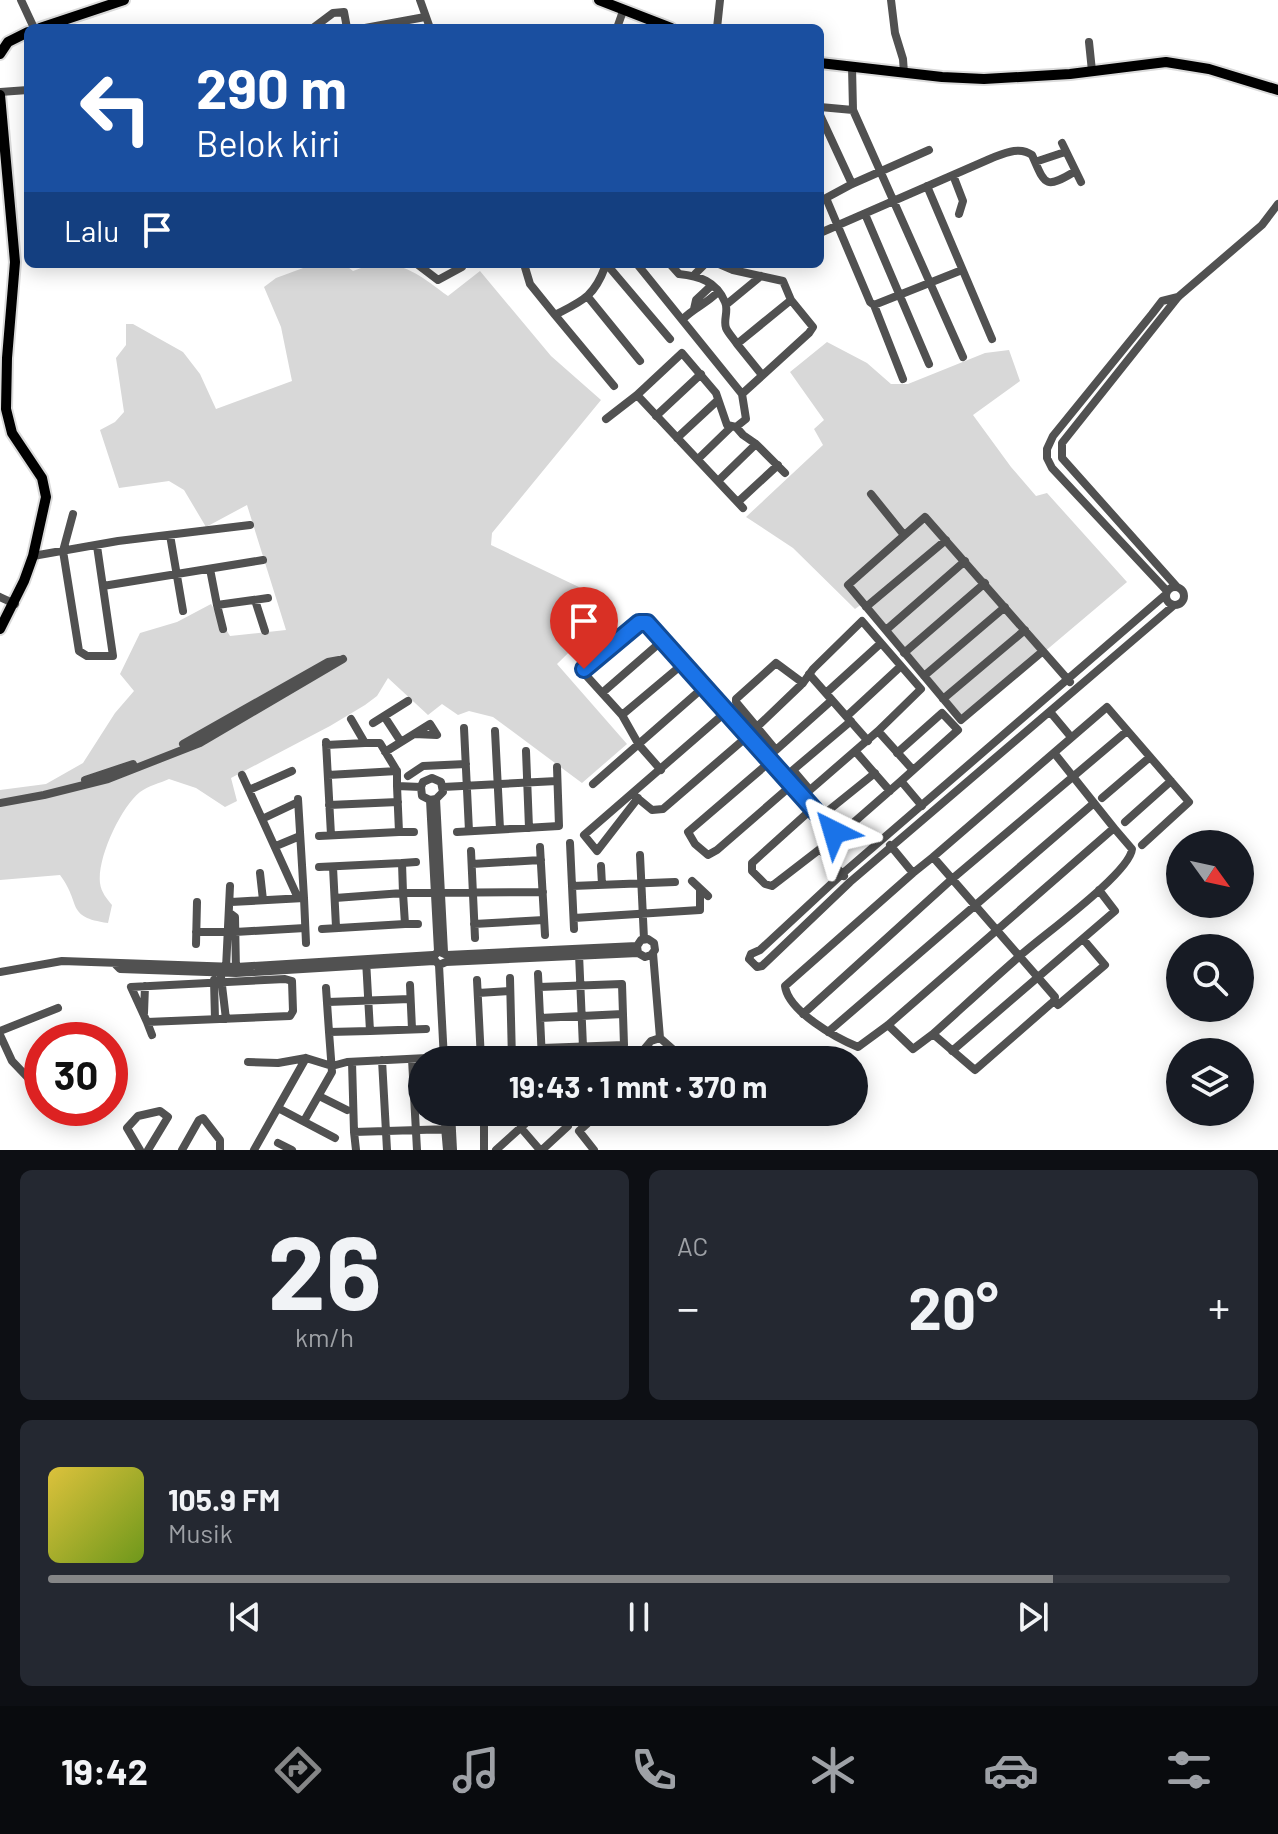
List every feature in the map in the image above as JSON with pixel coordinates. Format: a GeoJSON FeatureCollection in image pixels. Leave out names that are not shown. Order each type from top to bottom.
{"type":"FeatureCollection","features":[{"type":"Feature","properties":{"kind":"main road"},"geometry":{"type":"LineString","coordinates":[[49,24],[124,0]]}},
{"type":"Feature","properties":{"kind":"main road"},"geometry":{"type":"LineString","coordinates":[[599,0],[660,24]]}},
{"type":"Feature","properties":{"kind":"main road"},"geometry":{"type":"LineString","coordinates":[[1,51],[11,40],[24,34]]}},
{"type":"Feature","properties":{"kind":"main road"},"geometry":{"type":"LineString","coordinates":[[824,64],[984,79],[1166,62],[1209,69],[1278,90]]}},
{"type":"Feature","properties":{"kind":"main road"},"geometry":{"type":"LineString","coordinates":[[0,93],[3,182],[15,262],[6,409],[12,433],[38,470],[46,488],[44,512],[33,556],[13,608],[0,629]]}},
{"type":"Feature","properties":{"kind":"street"},"geometry":{"type":"LineString","coordinates":[[21,0],[35,24]]}},
{"type":"Feature","properties":{"kind":"street"},"geometry":{"type":"LineString","coordinates":[[420,0],[428,24]]}},
{"type":"Feature","properties":{"kind":"street"},"geometry":{"type":"LineString","coordinates":[[717,24],[720,0]]}},
{"type":"Feature","properties":{"kind":"street"},"geometry":{"type":"LineString","coordinates":[[891,0],[904,73]]}},
{"type":"Feature","properties":{"kind":"street"},"geometry":{"type":"LineString","coordinates":[[618,24],[623,11]]}},
{"type":"Feature","properties":{"kind":"street"},"geometry":{"type":"LineString","coordinates":[[318,24],[333,13],[344,12],[346,24]]}},
{"type":"Feature","properties":{"kind":"street"},"geometry":{"type":"LineString","coordinates":[[387,24],[425,17]]}},
{"type":"Feature","properties":{"kind":"street"},"geometry":{"type":"LineString","coordinates":[[1089,42],[1092,71]]}},
{"type":"Feature","properties":{"kind":"street"},"geometry":{"type":"LineString","coordinates":[[852,67],[853,110],[963,357]]}},
{"type":"Feature","properties":{"kind":"street"},"geometry":{"type":"LineString","coordinates":[[0,93],[24,88]]}},
{"type":"Feature","properties":{"kind":"street"},"geometry":{"type":"LineString","coordinates":[[824,107],[853,110]]}},
{"type":"Feature","properties":{"kind":"street"},"geometry":{"type":"LineString","coordinates":[[824,124],[852,184]]}},
{"type":"Feature","properties":{"kind":"street"},"geometry":{"type":"LineString","coordinates":[[1035,162],[1063,148],[1081,182]]}},
{"type":"Feature","properties":{"kind":"street"},"geometry":{"type":"LineString","coordinates":[[903,379],[874,305],[826,200],[827,195],[929,150]]}},
{"type":"Feature","properties":{"kind":"street"},"geometry":{"type":"LineString","coordinates":[[824,231],[1014,151],[1027,151],[1046,182],[1055,183],[1074,172]]}},
{"type":"Feature","properties":{"kind":"street"},"geometry":{"type":"LineString","coordinates":[[953,175],[963,201],[959,214]]}},
{"type":"Feature","properties":{"kind":"street"},"geometry":{"type":"LineString","coordinates":[[927,186],[992,339]]}},
{"type":"Feature","properties":{"kind":"street"},"geometry":{"type":"LineString","coordinates":[[1177,587],[842,874],[760,950],[751,954],[750,963],[762,966],[850,882],[1184,599],[1184,593],[1062,458],[1061,447],[1064,439],[1178,297],[1262,225],[1278,204]]}},
{"type":"Feature","properties":{"kind":"street"},"geometry":{"type":"LineString","coordinates":[[865,214],[929,364]]}},
{"type":"Feature","properties":{"kind":"street"},"geometry":{"type":"LineString","coordinates":[[422,268],[438,280],[464,268]]}},
{"type":"Feature","properties":{"kind":"street"},"geometry":{"type":"LineString","coordinates":[[525,268],[530,284],[614,386]]}},
{"type":"Feature","properties":{"kind":"street"},"geometry":{"type":"LineString","coordinates":[[555,315],[588,297],[605,268]]}},
{"type":"Feature","properties":{"kind":"street"},"geometry":{"type":"LineString","coordinates":[[610,268],[670,339]]}},
{"type":"Feature","properties":{"kind":"street"},"geometry":{"type":"LineString","coordinates":[[640,268],[742,394],[746,419],[698,459]]}},
{"type":"Feature","properties":{"kind":"street"},"geometry":{"type":"LineString","coordinates":[[674,268],[679,274],[695,274],[715,289],[727,304],[726,329],[762,375]]}},
{"type":"Feature","properties":{"kind":"street"},"geometry":{"type":"LineString","coordinates":[[695,274],[701,268]]}},
{"type":"Feature","properties":{"kind":"street"},"geometry":{"type":"LineString","coordinates":[[733,268],[783,281],[791,300],[812,323],[812,330],[742,394]]}},
{"type":"Feature","properties":{"kind":"street"},"geometry":{"type":"LineString","coordinates":[[874,305],[962,270]]}},
{"type":"Feature","properties":{"kind":"street"},"geometry":{"type":"LineString","coordinates":[[727,304],[761,276]]}},
{"type":"Feature","properties":{"kind":"street"},"geometry":{"type":"LineString","coordinates":[[683,319],[694,309],[703,307],[715,289]]}},
{"type":"Feature","properties":{"kind":"street"},"geometry":{"type":"LineString","coordinates":[[588,297],[640,361]]}},
{"type":"Feature","properties":{"kind":"street"},"geometry":{"type":"LineString","coordinates":[[1173,606],[1167,602],[1166,594],[1052,468],[1047,449],[1059,428],[1162,301],[1178,297]]}},
{"type":"Feature","properties":{"kind":"street"},"geometry":{"type":"LineString","coordinates":[[737,344],[791,300]]}},
{"type":"Feature","properties":{"kind":"street"},"geometry":{"type":"LineString","coordinates":[[606,419],[637,395],[680,353],[685,354],[716,393],[724,421],[756,444],[785,473]]}},
{"type":"Feature","properties":{"kind":"street"},"geometry":{"type":"LineString","coordinates":[[656,416],[701,374]]}},
{"type":"Feature","properties":{"kind":"street"},"geometry":{"type":"LineString","coordinates":[[637,395],[741,505],[778,465]]}},
{"type":"Feature","properties":{"kind":"street"},"geometry":{"type":"LineString","coordinates":[[677,438],[718,400]]}},
{"type":"Feature","properties":{"kind":"street"},"geometry":{"type":"LineString","coordinates":[[719,480],[756,444]]}},
{"type":"Feature","properties":{"kind":"street"},"geometry":{"type":"LineString","coordinates":[[871,494],[904,535]]}},
{"type":"Feature","properties":{"kind":"street"},"geometry":{"type":"LineString","coordinates":[[73,514],[63,551],[77,643],[82,655],[113,656],[97,546]]}},
{"type":"Feature","properties":{"kind":"street"},"geometry":{"type":"LineString","coordinates":[[1043,651],[961,720],[848,585],[925,517],[1077,688]]}},
{"type":"Feature","properties":{"kind":"street"},"geometry":{"type":"LineString","coordinates":[[33,556],[250,525]]}},
{"type":"Feature","properties":{"kind":"street"},"geometry":{"type":"LineString","coordinates":[[170,535],[183,611]]}},
{"type":"Feature","properties":{"kind":"street"},"geometry":{"type":"LineString","coordinates":[[866,607],[946,540]]}},
{"type":"Feature","properties":{"kind":"street"},"geometry":{"type":"LineString","coordinates":[[103,586],[263,560]]}},
{"type":"Feature","properties":{"kind":"street"},"geometry":{"type":"LineString","coordinates":[[886,630],[965,561]]}},
{"type":"Feature","properties":{"kind":"street"},"geometry":{"type":"LineString","coordinates":[[210,569],[223,629]]}},
{"type":"Feature","properties":{"kind":"street"},"geometry":{"type":"LineString","coordinates":[[904,653],[985,583]]}},
{"type":"Feature","properties":{"kind":"street"},"geometry":{"type":"LineString","coordinates":[[0,597],[13,608]]}},
{"type":"Feature","properties":{"kind":"street"},"geometry":{"type":"LineString","coordinates":[[217,605],[268,598]]}},
{"type":"Feature","properties":{"kind":"street"},"geometry":{"type":"LineString","coordinates":[[255,600],[265,631]]}},
{"type":"Feature","properties":{"kind":"street"},"geometry":{"type":"LineString","coordinates":[[0,607],[13,608]]}},
{"type":"Feature","properties":{"kind":"street"},"geometry":{"type":"LineString","coordinates":[[924,676],[1005,607]]}},
{"type":"Feature","properties":{"kind":"street"},"geometry":{"type":"LineString","coordinates":[[757,727],[862,621],[921,689],[856,752],[810,790],[793,770],[901,666]]}},
{"type":"Feature","properties":{"kind":"street"},"geometry":{"type":"LineString","coordinates":[[661,770],[639,745],[622,715],[583,672],[585,667],[641,622],[649,625],[663,640],[814,807],[834,832],[833,837],[820,849],[772,886],[765,884],[752,871],[752,863],[814,807]]}},
{"type":"Feature","properties":{"kind":"street"},"geometry":{"type":"LineString","coordinates":[[943,699],[1025,630]]}},
{"type":"Feature","properties":{"kind":"street"},"geometry":{"type":"LineString","coordinates":[[602,693],[663,640]]}},
{"type":"Feature","properties":{"kind":"street"},"geometry":{"type":"LineString","coordinates":[[803,683],[776,663],[736,699],[776,750],[881,643]]}},
{"type":"Feature","properties":{"kind":"street"},"geometry":{"type":"LineString","coordinates":[[343,659],[200,743],[108,779],[44,795],[0,800],[136,763],[195,740],[328,662],[343,659]]}},
{"type":"Feature","properties":{"kind":"street"},"geometry":{"type":"LineString","coordinates":[[622,715],[684,663]]}},
{"type":"Feature","properties":{"kind":"street"},"geometry":{"type":"LineString","coordinates":[[809,674],[868,741]]}},
{"type":"Feature","properties":{"kind":"street"},"geometry":{"type":"LineString","coordinates":[[593,784],[705,686]]}},
{"type":"Feature","properties":{"kind":"street"},"geometry":{"type":"LineString","coordinates":[[373,723],[408,701]]}},
{"type":"Feature","properties":{"kind":"street"},"geometry":{"type":"LineString","coordinates":[[1114,828],[860,1047],[828,1032],[803,1014],[785,992],[785,986],[1107,707],[1187,799],[1188,805],[1142,845]]}},
{"type":"Feature","properties":{"kind":"street"},"geometry":{"type":"LineString","coordinates":[[1036,708],[1071,737]]}},
{"type":"Feature","properties":{"kind":"street"},"geometry":{"type":"LineString","coordinates":[[635,795],[597,851],[584,835],[635,795],[727,711]]}},
{"type":"Feature","properties":{"kind":"street"},"geometry":{"type":"LineString","coordinates":[[875,773],[829,810],[845,830],[958,730],[942,713],[897,753]]}},
{"type":"Feature","properties":{"kind":"street"},"geometry":{"type":"LineString","coordinates":[[384,716],[401,742]]}},
{"type":"Feature","properties":{"kind":"street"},"geometry":{"type":"LineString","coordinates":[[351,719],[360,743]]}},
{"type":"Feature","properties":{"kind":"street"},"geometry":{"type":"LineString","coordinates":[[464,728],[469,831]]}},
{"type":"Feature","properties":{"kind":"street"},"geometry":{"type":"LineString","coordinates":[[495,731],[500,829]]}},
{"type":"Feature","properties":{"kind":"street"},"geometry":{"type":"LineString","coordinates":[[878,731],[913,770]]}},
{"type":"Feature","properties":{"kind":"street"},"geometry":{"type":"LineString","coordinates":[[803,1014],[952,879],[1127,731]]}},
{"type":"Feature","properties":{"kind":"street"},"geometry":{"type":"LineString","coordinates":[[385,752],[414,734]]}},
{"type":"Feature","properties":{"kind":"street"},"geometry":{"type":"LineString","coordinates":[[635,795],[652,810],[663,809],[749,735]]}},
{"type":"Feature","properties":{"kind":"street"},"geometry":{"type":"LineString","coordinates":[[331,835],[326,744],[380,743],[397,771],[399,832]]}},
{"type":"Feature","properties":{"kind":"street"},"geometry":{"type":"LineString","coordinates":[[526,751],[529,828]]}},
{"type":"Feature","properties":{"kind":"street"},"geometry":{"type":"LineString","coordinates":[[856,752],[890,791]]}},
{"type":"Feature","properties":{"kind":"street"},"geometry":{"type":"LineString","coordinates":[[888,1025],[913,1049],[1099,890],[1132,852],[1131,846],[1114,828],[1098,801],[1055,754]]}},
{"type":"Feature","properties":{"kind":"street"},"geometry":{"type":"LineString","coordinates":[[828,1032],[1150,757]]}},
{"type":"Feature","properties":{"kind":"street"},"geometry":{"type":"LineString","coordinates":[[772,760],[688,832],[702,852],[708,855],[717,850],[793,784]]}},
{"type":"Feature","properties":{"kind":"street"},"geometry":{"type":"LineString","coordinates":[[408,776],[423,766],[466,764]]}},
{"type":"Feature","properties":{"kind":"street"},"geometry":{"type":"LineString","coordinates":[[457,832],[559,826],[557,767]]}},
{"type":"Feature","properties":{"kind":"street"},"geometry":{"type":"LineString","coordinates":[[249,790],[292,771]]}},
{"type":"Feature","properties":{"kind":"street"},"geometry":{"type":"LineString","coordinates":[[328,775],[397,771]]}},
{"type":"Feature","properties":{"kind":"street"},"geometry":{"type":"LineString","coordinates":[[242,775],[301,898]]}},
{"type":"Feature","properties":{"kind":"street"},"geometry":{"type":"LineString","coordinates":[[432,778],[441,782],[443,787],[443,792],[433,800],[422,796],[421,787],[423,782],[432,778]]}},
{"type":"Feature","properties":{"kind":"street"},"geometry":{"type":"LineString","coordinates":[[443,787],[557,781]]}},
{"type":"Feature","properties":{"kind":"street"},"geometry":{"type":"LineString","coordinates":[[901,781],[922,806]]}},
{"type":"Feature","properties":{"kind":"street"},"geometry":{"type":"LineString","coordinates":[[1125,822],[1171,781]]}},
{"type":"Feature","properties":{"kind":"street"},"geometry":{"type":"LineString","coordinates":[[397,786],[421,787]]}},
{"type":"Feature","properties":{"kind":"street"},"geometry":{"type":"LineString","coordinates":[[262,819],[298,800],[303,870],[301,898],[306,943]]}},
{"type":"Feature","properties":{"kind":"street"},"geometry":{"type":"LineString","coordinates":[[433,800],[446,1046]]}},
{"type":"Feature","properties":{"kind":"street"},"geometry":{"type":"LineString","coordinates":[[329,805],[398,802]]}},
{"type":"Feature","properties":{"kind":"street"},"geometry":{"type":"LineString","coordinates":[[319,836],[414,832]]}},
{"type":"Feature","properties":{"kind":"street"},"geometry":{"type":"LineString","coordinates":[[276,846],[300,836]]}},
{"type":"Feature","properties":{"kind":"street"},"geometry":{"type":"LineString","coordinates":[[884,839],[913,873]]}},
{"type":"Feature","properties":{"kind":"street"},"geometry":{"type":"LineString","coordinates":[[570,843],[574,929]]}},
{"type":"Feature","properties":{"kind":"street"},"geometry":{"type":"LineString","coordinates":[[540,847],[545,935]]}},
{"type":"Feature","properties":{"kind":"street"},"geometry":{"type":"LineString","coordinates":[[820,849],[850,882]]}},
{"type":"Feature","properties":{"kind":"street"},"geometry":{"type":"LineString","coordinates":[[471,851],[475,938]]}},
{"type":"Feature","properties":{"kind":"street"},"geometry":{"type":"LineString","coordinates":[[638,950],[644,939],[640,855]]}},
{"type":"Feature","properties":{"kind":"street"},"geometry":{"type":"LineString","coordinates":[[933,857],[1021,955],[1052,992],[1058,1005],[1105,965],[1083,939]]}},
{"type":"Feature","properties":{"kind":"street"},"geometry":{"type":"LineString","coordinates":[[472,864],[541,860]]}},
{"type":"Feature","properties":{"kind":"street"},"geometry":{"type":"LineString","coordinates":[[319,867],[416,862]]}},
{"type":"Feature","properties":{"kind":"street"},"geometry":{"type":"LineString","coordinates":[[402,863],[405,924]]}},
{"type":"Feature","properties":{"kind":"street"},"geometry":{"type":"LineString","coordinates":[[601,866],[602,885]]}},
{"type":"Feature","properties":{"kind":"street"},"geometry":{"type":"LineString","coordinates":[[333,867],[336,927]]}},
{"type":"Feature","properties":{"kind":"street"},"geometry":{"type":"LineString","coordinates":[[289,875],[303,870]]}},
{"type":"Feature","properties":{"kind":"street"},"geometry":{"type":"LineString","coordinates":[[260,873],[263,900]]}},
{"type":"Feature","properties":{"kind":"street"},"geometry":{"type":"LineString","coordinates":[[692,881],[708,896]]}},
{"type":"Feature","properties":{"kind":"street"},"geometry":{"type":"LineString","coordinates":[[572,886],[675,882]]}},
{"type":"Feature","properties":{"kind":"street"},"geometry":{"type":"LineString","coordinates":[[215,1019],[235,917],[231,914],[230,886]]}},
{"type":"Feature","properties":{"kind":"street"},"geometry":{"type":"LineString","coordinates":[[574,918],[700,910],[700,889]]}},
{"type":"Feature","properties":{"kind":"street"},"geometry":{"type":"LineString","coordinates":[[952,1051],[1115,911],[1099,890]]}},
{"type":"Feature","properties":{"kind":"street"},"geometry":{"type":"LineString","coordinates":[[335,898],[403,893],[543,892]]}},
{"type":"Feature","properties":{"kind":"street"},"geometry":{"type":"LineString","coordinates":[[231,902],[301,898]]}},
{"type":"Feature","properties":{"kind":"street"},"geometry":{"type":"LineString","coordinates":[[196,944],[197,902]]}},
{"type":"Feature","properties":{"kind":"street"},"geometry":{"type":"LineString","coordinates":[[474,924],[544,920]]}},
{"type":"Feature","properties":{"kind":"street"},"geometry":{"type":"LineString","coordinates":[[322,929],[418,924]]}},
{"type":"Feature","properties":{"kind":"street"},"geometry":{"type":"LineString","coordinates":[[196,932],[305,928]]}},
{"type":"Feature","properties":{"kind":"street"},"geometry":{"type":"LineString","coordinates":[[644,939],[654,943],[651,955],[658,1039],[665,1046]]}},
{"type":"Feature","properties":{"kind":"street"},"geometry":{"type":"LineString","coordinates":[[152,1035],[145,1019],[145,986],[224,973],[441,958],[638,950],[651,955]]}},
{"type":"Feature","properties":{"kind":"street"},"geometry":{"type":"LineString","coordinates":[[579,953],[583,1046]]}},
{"type":"Feature","properties":{"kind":"street"},"geometry":{"type":"LineString","coordinates":[[0,972],[62,961],[116,965],[120,962],[292,981],[293,1011],[290,1016],[145,1019]]}},
{"type":"Feature","properties":{"kind":"street"},"geometry":{"type":"LineString","coordinates":[[367,962],[370,1031]]}},
{"type":"Feature","properties":{"kind":"street"},"geometry":{"type":"LineString","coordinates":[[116,965],[120,969],[224,973]]}},
{"type":"Feature","properties":{"kind":"street"},"geometry":{"type":"LineString","coordinates":[[224,973],[226,1019]]}},
{"type":"Feature","properties":{"kind":"street"},"geometry":{"type":"LineString","coordinates":[[538,974],[542,1046]]}},
{"type":"Feature","properties":{"kind":"street"},"geometry":{"type":"LineString","coordinates":[[510,978],[511,1046]]}},
{"type":"Feature","properties":{"kind":"street"},"geometry":{"type":"LineString","coordinates":[[477,980],[480,1046]]}},
{"type":"Feature","properties":{"kind":"street"},"geometry":{"type":"LineString","coordinates":[[539,987],[622,984],[624,1045],[604,1046]]}},
{"type":"Feature","properties":{"kind":"street"},"geometry":{"type":"LineString","coordinates":[[410,985],[412,1029]]}},
{"type":"Feature","properties":{"kind":"street"},"geometry":{"type":"LineString","coordinates":[[304,1121],[329,1080],[332,1066],[326,988]]}},
{"type":"Feature","properties":{"kind":"street"},"geometry":{"type":"LineString","coordinates":[[478,993],[510,991]]}},
{"type":"Feature","properties":{"kind":"street"},"geometry":{"type":"LineString","coordinates":[[328,1002],[410,999]]}},
{"type":"Feature","properties":{"kind":"street"},"geometry":{"type":"LineString","coordinates":[[933,1034],[972,1069],[977,1069],[1054,1000]]}},
{"type":"Feature","properties":{"kind":"street"},"geometry":{"type":"LineString","coordinates":[[24,1074],[12,1061],[0,1033],[58,1008]]}},
{"type":"Feature","properties":{"kind":"street"},"geometry":{"type":"LineString","coordinates":[[540,1018],[623,1014]]}},
{"type":"Feature","properties":{"kind":"street"},"geometry":{"type":"LineString","coordinates":[[329,1032],[426,1029]]}},
{"type":"Feature","properties":{"kind":"street"},"geometry":{"type":"LineString","coordinates":[[647,1046],[658,1039]]}},
{"type":"Feature","properties":{"kind":"street"},"geometry":{"type":"LineString","coordinates":[[254,1150],[306,1058]]}},
{"type":"Feature","properties":{"kind":"street"},"geometry":{"type":"LineString","coordinates":[[248,1062],[278,1063],[306,1058],[332,1066],[352,1079]]}},
{"type":"Feature","properties":{"kind":"street"},"geometry":{"type":"LineString","coordinates":[[332,1066],[408,1059]]}},
{"type":"Feature","properties":{"kind":"street"},"geometry":{"type":"LineString","coordinates":[[382,1060],[387,1150]]}},
{"type":"Feature","properties":{"kind":"street"},"geometry":{"type":"LineString","coordinates":[[352,1062],[356,1150]]}},
{"type":"Feature","properties":{"kind":"street"},"geometry":{"type":"LineString","coordinates":[[319,1096],[347,1110]]}},
{"type":"Feature","properties":{"kind":"street"},"geometry":{"type":"LineString","coordinates":[[278,1108],[335,1138]]}},
{"type":"Feature","properties":{"kind":"street"},"geometry":{"type":"LineString","coordinates":[[140,1150],[127,1128],[138,1116],[160,1111],[168,1117],[148,1150]]}},
{"type":"Feature","properties":{"kind":"street"},"geometry":{"type":"LineString","coordinates":[[182,1150],[203,1118],[220,1140],[220,1150]]}},
{"type":"Feature","properties":{"kind":"street"},"geometry":{"type":"LineString","coordinates":[[416,1126],[417,1150]]}},
{"type":"Feature","properties":{"kind":"street"},"geometry":{"type":"LineString","coordinates":[[484,1150],[485,1126]]}},
{"type":"Feature","properties":{"kind":"street"},"geometry":{"type":"LineString","coordinates":[[496,1150],[521,1128],[541,1150],[568,1126]]}},
{"type":"Feature","properties":{"kind":"street"},"geometry":{"type":"LineString","coordinates":[[585,1126],[579,1131],[590,1149]]}},
{"type":"Feature","properties":{"kind":"street"},"geometry":{"type":"LineString","coordinates":[[354,1132],[448,1129],[450,1150]]}},
{"type":"Feature","properties":{"kind":"street"},"geometry":{"type":"LineString","coordinates":[[278,1143],[291,1150]]}},
{"type":"Feature","properties":{"kind":"shaded area"},"geometry":{"type":"Polygon","coordinates":[[[303,268],[349,268],[353,271],[361,268],[404,268],[448,296],[480,271],[551,356],[601,400],[492,533],[491,545],[583,589],[603,619],[557,664],[627,744],[582,783],[493,717],[469,711],[458,715],[442,704],[428,715],[388,678],[377,696],[365,705],[231,778],[237,801],[225,807],[196,788],[169,779],[140,792],[118,821],[102,860],[101,886],[112,905],[108,923],[94,920],[85,917],[76,908],[60,875],[0,880],[0,790],[46,784],[83,763],[115,713],[134,691],[120,674],[140,633],[177,622],[211,604],[230,636],[286,630],[247,505],[206,527],[184,490],[169,481],[119,488],[100,430],[115,422],[124,412],[116,358],[126,345],[126,324],[133,324],[183,352],[200,374],[216,409],[292,381],[281,327],[264,287],[276,278],[303,268]]]}},
{"type":"Feature","properties":{"kind":"shaded area"},"geometry":{"type":"Polygon","coordinates":[[[827,342],[867,363],[891,384],[908,384],[985,353],[1009,350],[1020,381],[973,415],[1036,496],[1047,493],[1127,582],[965,719],[866,601],[855,609],[793,548],[746,517],[823,445],[814,429],[824,420],[790,372],[827,342]]]}},
{"type":"Feature","properties":{"kind":"route"},"geometry":{"type":"LineString","coordinates":[[584,669],[639,623],[647,623],[834,832]]}}]}
